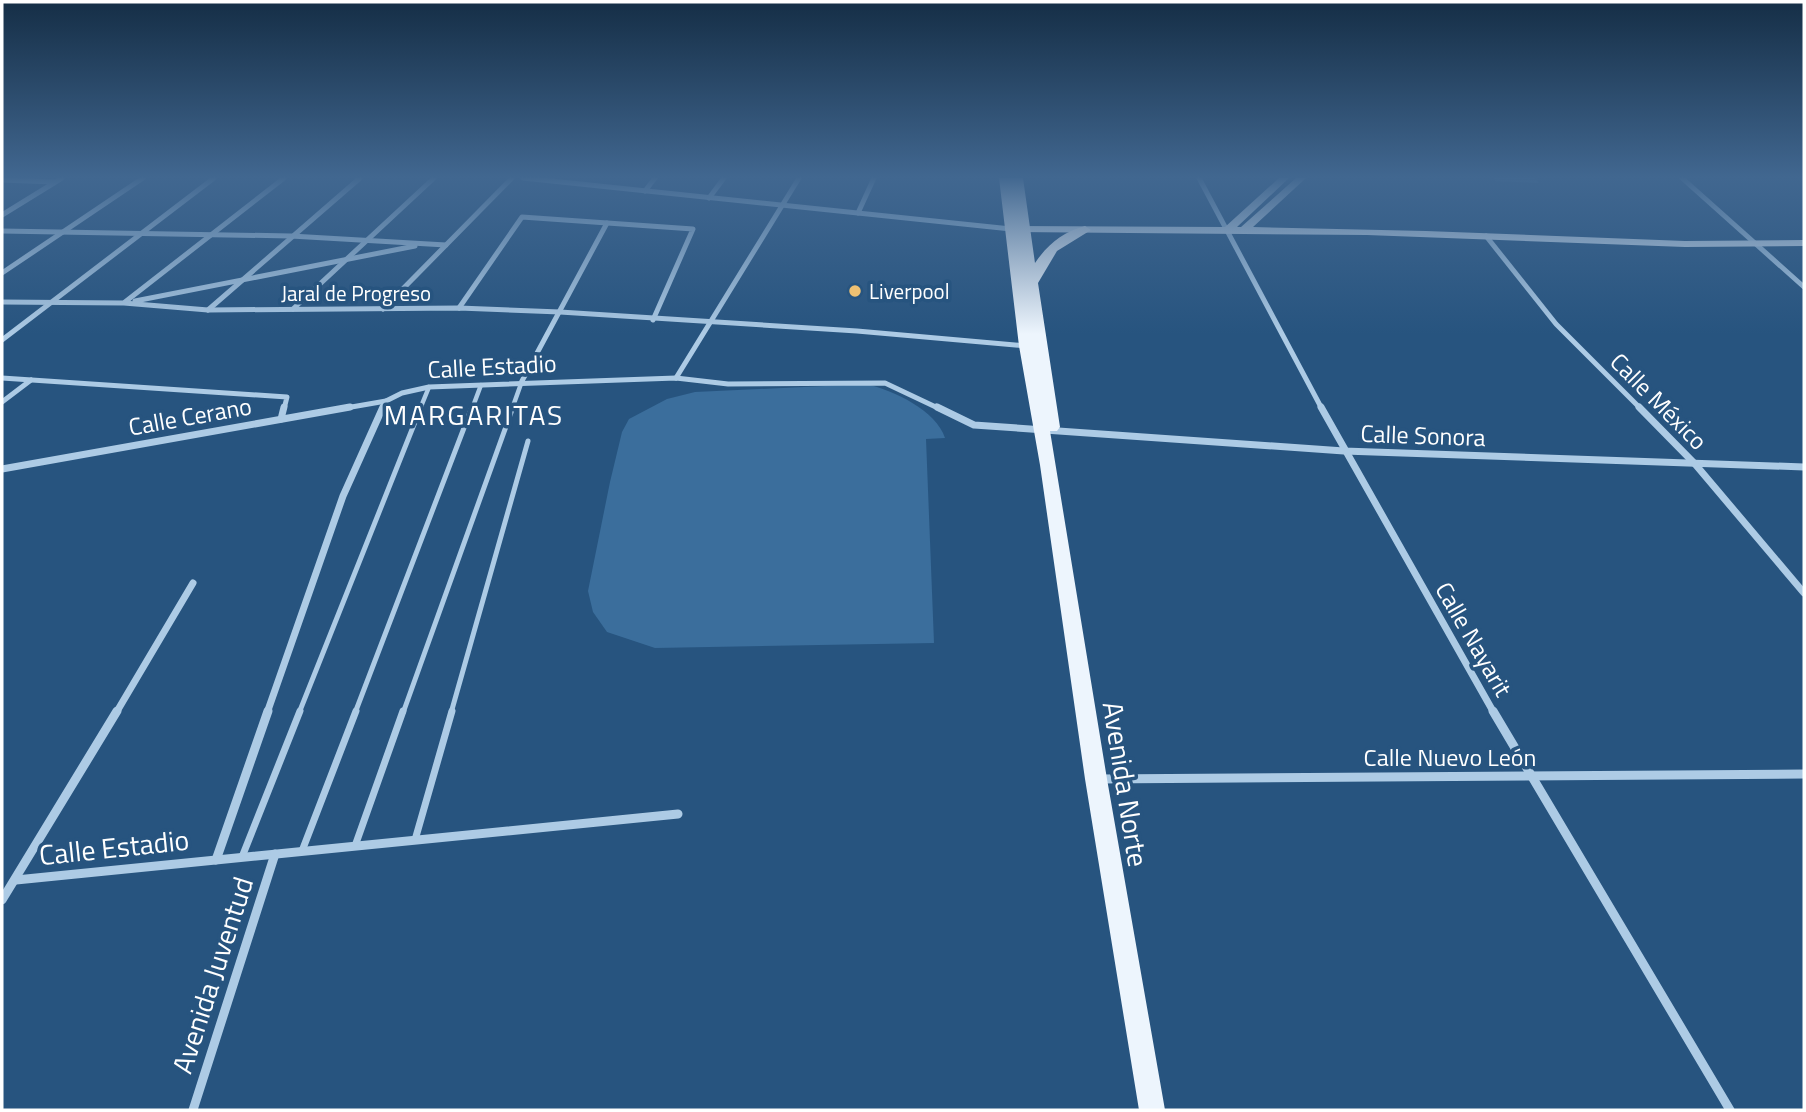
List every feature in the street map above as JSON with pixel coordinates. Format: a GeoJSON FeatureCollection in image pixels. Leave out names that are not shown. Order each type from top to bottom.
{"type":"FeatureCollection","features":[{"type":"Feature","properties":{"kind":"main road","name":"Avenida Norte"},"geometry":{"type":"LineString","coordinates":[[1011,230],[1026,346],[1046,430]]}},
{"type":"Feature","properties":{"kind":"main road","name":"Avenida Norte"},"geometry":{"type":"LineString","coordinates":[[1026,230],[1049,403],[1046,430],[1048,465],[1096,779],[1152,1110]]}},
{"type":"Feature","properties":{"kind":"main road"},"geometry":{"type":"LineString","coordinates":[[1033,283],[1039,263],[1053,247],[1073,233],[1085,230]]}},
{"type":"Feature","properties":{"kind":"main road"},"geometry":{"type":"LineString","coordinates":[[1026,346],[1033,354],[1049,403]]}},
{"type":"Feature","properties":{"kind":"street"},"geometry":{"type":"LineString","coordinates":[[2,273],[68,230]]}},
{"type":"Feature","properties":{"kind":"street"},"geometry":{"type":"LineString","coordinates":[[2,340],[143,230]]}},
{"type":"Feature","properties":{"kind":"street"},"geometry":{"type":"LineString","coordinates":[[124,303],[218,230]]}},
{"type":"Feature","properties":{"kind":"street"},"geometry":{"type":"LineString","coordinates":[[208,310],[298,230]]}},
{"type":"Feature","properties":{"kind":"street"},"geometry":{"type":"LineString","coordinates":[[293,309],[379,230]]}},
{"type":"Feature","properties":{"kind":"street"},"geometry":{"type":"LineString","coordinates":[[382,309],[462,230]]}},
{"type":"Feature","properties":{"kind":"street"},"geometry":{"type":"LineString","coordinates":[[459,308],[513,230]]}},
{"type":"Feature","properties":{"kind":"street"},"geometry":{"type":"LineString","coordinates":[[522,381],[603,230]]}},
{"type":"Feature","properties":{"kind":"street"},"geometry":{"type":"LineString","coordinates":[[653,320],[692,230]]}},
{"type":"Feature","properties":{"kind":"street"},"geometry":{"type":"LineString","coordinates":[[677,378],[767,230]]}},
{"type":"Feature","properties":{"kind":"street"},"geometry":{"type":"LineString","coordinates":[[1079,230],[1244,230],[1486,236],[1618,244],[1804,243]]}},
{"type":"Feature","properties":{"kind":"street","name":"Calle Nayarit"},"geometry":{"type":"LineString","coordinates":[[1228,230],[1344,451],[1530,776],[1730,1110]]}},
{"type":"Feature","properties":{"kind":"street"},"geometry":{"type":"LineString","coordinates":[[1739,230],[1804,287]]}},
{"type":"Feature","properties":{"kind":"street"},"geometry":{"type":"LineString","coordinates":[[2,231],[291,236],[446,246]]}},
{"type":"Feature","properties":{"kind":"street","name":"Calle México"},"geometry":{"type":"LineString","coordinates":[[1486,236],[1556,324],[1695,464],[1804,593]]}},
{"type":"Feature","properties":{"kind":"street"},"geometry":{"type":"LineString","coordinates":[[124,303],[424,244]]}},
{"type":"Feature","properties":{"kind":"street","name":"Jaral de Progreso"},"geometry":{"type":"LineString","coordinates":[[2,302],[124,303],[208,310],[459,308],[560,312],[857,331],[1026,346]]}},
{"type":"Feature","properties":{"kind":"street"},"geometry":{"type":"LineString","coordinates":[[2,378],[287,397],[281,419]]}},
{"type":"Feature","properties":{"kind":"street","name":"Calle Estadio"},"geometry":{"type":"LineString","coordinates":[[216,860],[343,496],[386,401],[402,393],[429,387],[522,381],[677,378],[729,384],[885,383],[974,425],[1046,430]]}},
{"type":"Feature","properties":{"kind":"street"},"geometry":{"type":"LineString","coordinates":[[2,402],[31,380]]}},
{"type":"Feature","properties":{"kind":"street","name":"Calle Cerano"},"geometry":{"type":"LineString","coordinates":[[2,470],[386,401]]}},
{"type":"Feature","properties":{"kind":"street","name":"Calle Sonora"},"geometry":{"type":"LineString","coordinates":[[1046,430],[1344,451],[1804,467]]}},
{"type":"Feature","properties":{"kind":"street"},"geometry":{"type":"LineString","coordinates":[[2,900],[193,583]]}},
{"type":"Feature","properties":{"kind":"street","name":"Calle Nuevo León"},"geometry":{"type":"LineString","coordinates":[[1096,779],[1804,774]]}},
{"type":"Feature","properties":{"kind":"street","name":"Calle Estadio"},"geometry":{"type":"LineString","coordinates":[[16,880],[678,814]]}},
{"type":"Feature","properties":{"kind":"street","name":"Avenida Juventud"},"geometry":{"type":"LineString","coordinates":[[193,1110],[275,854]]}},
{"type":"Feature","properties":{"kind":"lane"},"geometry":{"type":"LineString","coordinates":[[355,846],[522,381]]}},
{"type":"Feature","properties":{"kind":"lane"},"geometry":{"type":"LineString","coordinates":[[302,851],[481,385]]}},
{"type":"Feature","properties":{"kind":"lane"},"geometry":{"type":"LineString","coordinates":[[242,857],[429,387]]}},
{"type":"Feature","properties":{"kind":"lane"},"geometry":{"type":"LineString","coordinates":[[415,840],[528,441]]}},
{"type":"Feature","properties":{"kind":"shaded area"},"geometry":{"type":"Polygon","coordinates":[[[867,384],[913,403],[933,419],[945,438],[926,439],[934,643],[655,648],[607,632],[593,612],[588,591],[610,482],[622,432],[629,419],[667,399],[695,392],[867,384]]]}},
{"type":"Feature","properties":{"kind":"place","name":"Liverpool"},"geometry":{"type":"Point","coordinates":[855,291]}},
{"type":"Feature","properties":{"kind":"district","name":"MARGARITAS"},"geometry":{"type":"Point","coordinates":[474,414]}}]}
